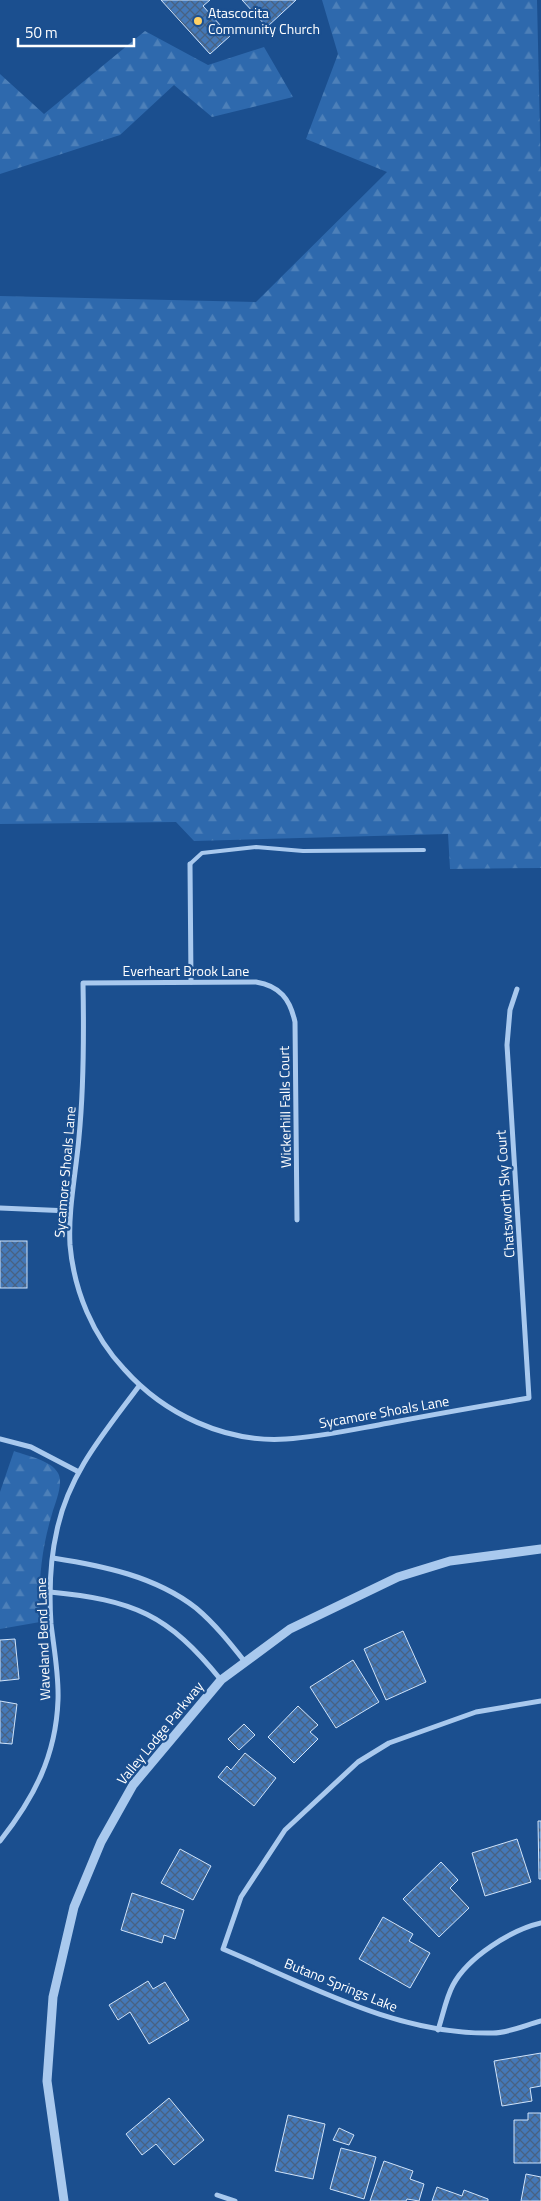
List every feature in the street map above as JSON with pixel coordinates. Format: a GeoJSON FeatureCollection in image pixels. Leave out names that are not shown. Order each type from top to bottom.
{"type":"FeatureCollection","features":[{"type":"Feature","properties":{"kind":"street"},"geometry":{"type":"LineString","coordinates":[[190,864],[191,982]]}},
{"type":"Feature","properties":{"kind":"street","name":"Everheart Brook Lane"},"geometry":{"type":"LineString","coordinates":[[83,983],[256,982],[276,988],[285,996]]}},
{"type":"Feature","properties":{"kind":"street","name":"Sycamore Shoals Lane"},"geometry":{"type":"LineString","coordinates":[[83,983],[84,1055],[82,1102],[70,1211],[70,1246],[84,1306],[108,1352],[138,1386],[182,1416],[231,1434],[258,1439],[286,1439],[332,1434],[529,1398]]}},
{"type":"Feature","properties":{"kind":"street","name":"Chatsworth Sky Court"},"geometry":{"type":"LineString","coordinates":[[517,989],[510,1010],[507,1045],[529,1398]]}},
{"type":"Feature","properties":{"kind":"street","name":"Wickerhill Falls Court"},"geometry":{"type":"LineString","coordinates":[[285,996],[292,1009],[295,1022],[297,1220]]}},
{"type":"Feature","properties":{"kind":"street"},"geometry":{"type":"LineString","coordinates":[[0,1208],[70,1211]]}},
{"type":"Feature","properties":{"kind":"street","name":"Waveland Bend Lane"},"geometry":{"type":"LineString","coordinates":[[0,1841],[27,1806],[45,1770],[53,1734],[58,1700],[50,1592],[57,1529],[68,1492],[77,1470],[138,1386]]}},
{"type":"Feature","properties":{"kind":"street"},"geometry":{"type":"LineString","coordinates":[[0,1439],[31,1447],[77,1470]]}},
{"type":"Feature","properties":{"kind":"street","name":"Valley Lodge Parkway"},"geometry":{"type":"LineString","coordinates":[[64,2201],[47,2081],[53,1997],[74,1907],[101,1842],[133,1786],[221,1680],[290,1629],[398,1577],[450,1561],[541,1549]]}},
{"type":"Feature","properties":{"kind":"street"},"geometry":{"type":"LineString","coordinates":[[53,1558],[120,1571],[172,1593],[195,1608],[212,1623],[246,1662]]}},
{"type":"Feature","properties":{"kind":"street"},"geometry":{"type":"LineString","coordinates":[[50,1592],[89,1596],[122,1603],[148,1614],[187,1642],[221,1680]]}},
{"type":"Feature","properties":{"kind":"street","name":"Butano Springs Lake"},"geometry":{"type":"LineString","coordinates":[[541,1701],[476,1712],[389,1743],[358,1762],[285,1830],[241,1897],[223,1949],[385,2017],[438,2030],[495,2033],[541,2021]]}},
{"type":"Feature","properties":{"kind":"street"},"geometry":{"type":"LineString","coordinates":[[438,2030],[454,1984],[478,1957],[508,1934],[541,1923]]}},
{"type":"Feature","properties":{"kind":"street"},"geometry":{"type":"LineString","coordinates":[[217,2195],[235,2201]]}},
{"type":"Feature","properties":{"kind":"lane"},"geometry":{"type":"LineString","coordinates":[[190,864],[202,853],[256,847],[303,851],[424,850]]}},
{"type":"Feature","properties":{"kind":"green space"},"geometry":{"type":"Polygon","coordinates":[[[322,0],[537,0],[541,177],[541,868],[450,869],[448,834],[194,841],[176,822],[0,824],[0,296],[256,302],[387,172],[306,139],[338,54],[322,0]]]}},
{"type":"Feature","properties":{"kind":"green space"},"geometry":{"type":"Polygon","coordinates":[[[145,31],[208,65],[264,47],[293,97],[212,117],[174,85],[120,135],[0,174],[0,74],[44,114],[145,31]]]}},
{"type":"Feature","properties":{"kind":"green space"},"geometry":{"type":"Polygon","coordinates":[[[14,1451],[50,1465],[58,1473],[60,1482],[43,1554],[39,1595],[40,1622],[0,1629],[0,1492],[14,1451]]]}},
{"type":"Feature","properties":{"kind":"building","name":"Atascocita Community Church"},"geometry":{"type":"Polygon","coordinates":[[[161,0],[210,0],[203,6],[230,36],[210,54],[161,0]]]}},
{"type":"Feature","properties":{"kind":"building","name":"Atascocita Community Church"},"geometry":{"type":"Polygon","coordinates":[[[242,0],[296,0],[267,27],[242,0]]]}},
{"type":"Feature","properties":{"kind":"building"},"geometry":{"type":"Polygon","coordinates":[[[0,1241],[27,1241],[27,1288],[0,1288],[0,1241]]]}},
{"type":"Feature","properties":{"kind":"building"},"geometry":{"type":"Polygon","coordinates":[[[403,1631],[426,1682],[386,1700],[364,1649],[403,1631]]]}},
{"type":"Feature","properties":{"kind":"building"},"geometry":{"type":"Polygon","coordinates":[[[15,1639],[19,1679],[0,1681],[0,1640],[15,1639]]]}},
{"type":"Feature","properties":{"kind":"building"},"geometry":{"type":"Polygon","coordinates":[[[353,1660],[379,1702],[336,1728],[310,1687],[353,1660]]]}},
{"type":"Feature","properties":{"kind":"building"},"geometry":{"type":"Polygon","coordinates":[[[0,1701],[17,1704],[12,1744],[0,1743],[0,1701]]]}},
{"type":"Feature","properties":{"kind":"building"},"geometry":{"type":"Polygon","coordinates":[[[298,1706],[318,1725],[310,1732],[318,1739],[294,1763],[268,1737],[298,1706]]]}},
{"type":"Feature","properties":{"kind":"building"},"geometry":{"type":"Polygon","coordinates":[[[244,1724],[255,1735],[239,1750],[228,1739],[244,1724]]]}},
{"type":"Feature","properties":{"kind":"building"},"geometry":{"type":"Polygon","coordinates":[[[245,1753],[276,1778],[254,1806],[218,1777],[227,1766],[231,1770],[245,1753]]]}},
{"type":"Feature","properties":{"kind":"building"},"geometry":{"type":"Polygon","coordinates":[[[538,1821],[541,1821],[541,1879],[539,1879],[538,1821]]]}},
{"type":"Feature","properties":{"kind":"building"},"geometry":{"type":"Polygon","coordinates":[[[517,1839],[531,1882],[485,1896],[472,1853],[517,1839]]]}},
{"type":"Feature","properties":{"kind":"building"},"geometry":{"type":"Polygon","coordinates":[[[180,1849],[211,1866],[193,1900],[161,1883],[180,1849]]]}},
{"type":"Feature","properties":{"kind":"building"},"geometry":{"type":"Polygon","coordinates":[[[441,1862],[458,1880],[450,1888],[469,1908],[439,1937],[403,1899],[441,1862]]]}},
{"type":"Feature","properties":{"kind":"building"},"geometry":{"type":"Polygon","coordinates":[[[132,1893],[184,1910],[175,1939],[164,1935],[162,1943],[121,1930],[132,1893]]]}},
{"type":"Feature","properties":{"kind":"building"},"geometry":{"type":"Polygon","coordinates":[[[383,1917],[413,1934],[409,1941],[430,1953],[410,1988],[359,1959],[383,1917]]]}},
{"type":"Feature","properties":{"kind":"building"},"geometry":{"type":"Polygon","coordinates":[[[148,1981],[153,1989],[165,1982],[189,2020],[149,2044],[130,2012],[118,2020],[109,2005],[148,1981]]]}},
{"type":"Feature","properties":{"kind":"building"},"geometry":{"type":"Polygon","coordinates":[[[541,2053],[541,2086],[530,2088],[532,2101],[502,2106],[494,2061],[541,2053]]]}},
{"type":"Feature","properties":{"kind":"building"},"geometry":{"type":"Polygon","coordinates":[[[169,2098],[204,2140],[174,2165],[156,2144],[142,2155],[126,2134],[169,2098]]]}},
{"type":"Feature","properties":{"kind":"building"},"geometry":{"type":"Polygon","coordinates":[[[528,2113],[541,2113],[541,2163],[514,2163],[514,2120],[528,2120],[528,2113]]]}},
{"type":"Feature","properties":{"kind":"building"},"geometry":{"type":"Polygon","coordinates":[[[288,2115],[325,2124],[313,2179],[275,2171],[288,2115]]]}},
{"type":"Feature","properties":{"kind":"building"},"geometry":{"type":"Polygon","coordinates":[[[339,2128],[354,2135],[349,2145],[333,2140],[339,2128]]]}},
{"type":"Feature","properties":{"kind":"building"},"geometry":{"type":"Polygon","coordinates":[[[341,2148],[376,2157],[364,2199],[330,2189],[341,2148]]]}},
{"type":"Feature","properties":{"kind":"building"},"geometry":{"type":"Polygon","coordinates":[[[384,2161],[413,2171],[410,2179],[424,2184],[419,2201],[407,2199],[406,2201],[370,2201],[384,2161]]]}},
{"type":"Feature","properties":{"kind":"building"},"geometry":{"type":"Polygon","coordinates":[[[526,2174],[541,2177],[541,2201],[521,2201],[526,2174]]]}},
{"type":"Feature","properties":{"kind":"building"},"geometry":{"type":"Polygon","coordinates":[[[437,2187],[462,2196],[464,2190],[488,2199],[488,2201],[432,2201],[437,2187]]]}},
{"type":"Feature","properties":{"kind":"place","name":"Atascocita Community Church"},"geometry":{"type":"Point","coordinates":[198,21]}}]}
